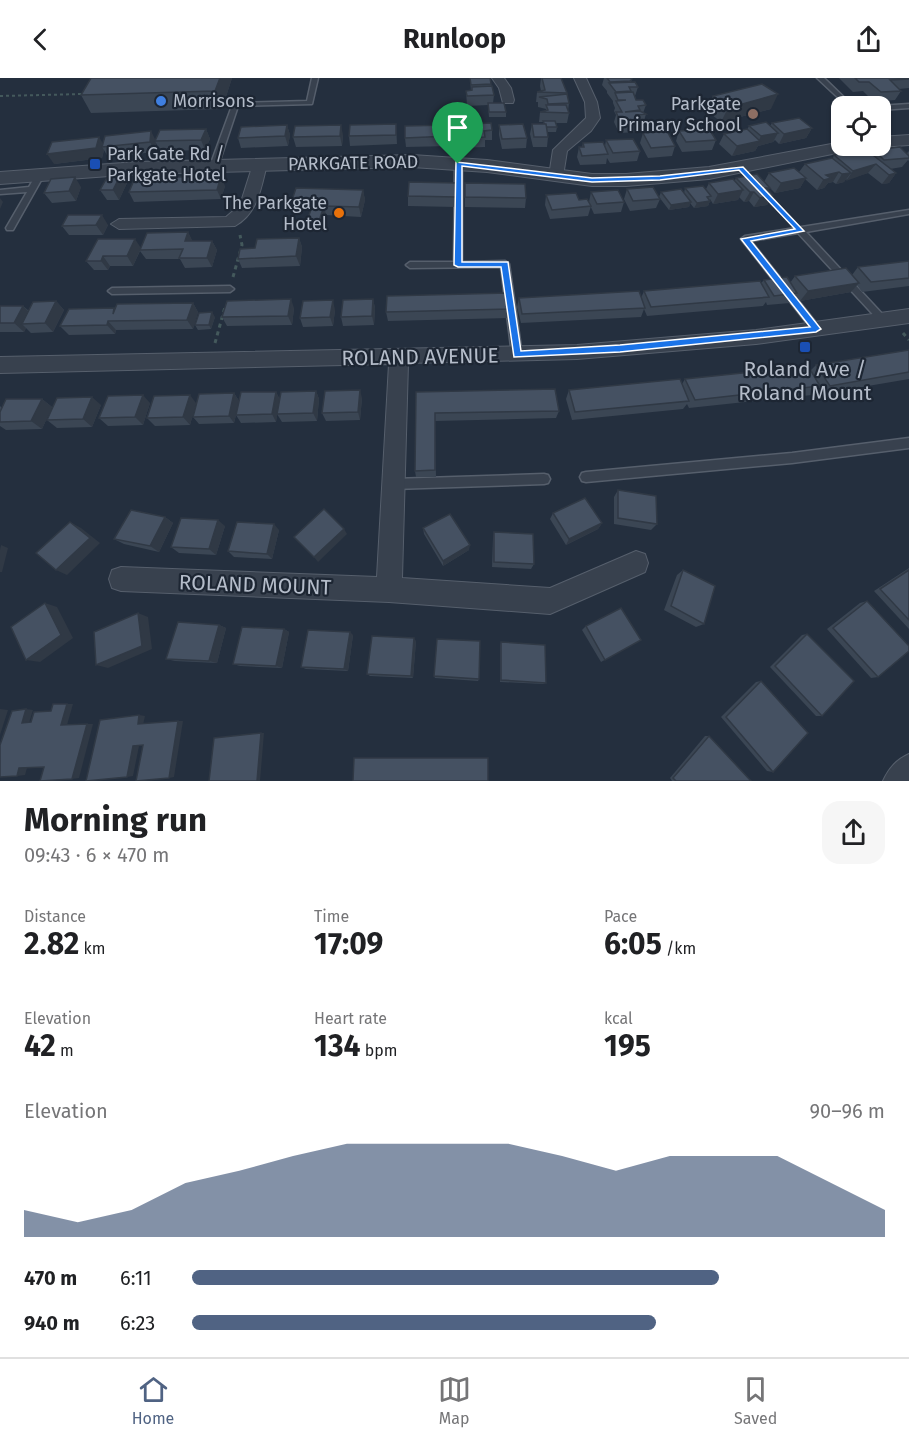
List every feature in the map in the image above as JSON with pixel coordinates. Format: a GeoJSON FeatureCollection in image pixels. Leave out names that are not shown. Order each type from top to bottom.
{"type":"FeatureCollection","features":[{"type":"Feature","properties":{"kind":"street"},"geometry":{"type":"LineString","coordinates":[[498,78],[505,88],[508,100]]}},
{"type":"Feature","properties":{"kind":"street"},"geometry":{"type":"LineString","coordinates":[[556,176],[560,150],[586,128],[593,118],[591,102],[580,78]]}},
{"type":"Feature","properties":{"kind":"street"},"geometry":{"type":"LineString","coordinates":[[891,141],[909,140]]}},
{"type":"Feature","properties":{"kind":"street","name":"PARKGATE ROAD"},"geometry":{"type":"LineString","coordinates":[[0,178],[36,182],[214,166],[358,161],[458,164],[556,176],[626,180],[682,177],[831,149]]}},
{"type":"Feature","properties":{"kind":"street"},"geometry":{"type":"LineString","coordinates":[[119,224],[236,220],[245,214],[260,164]]}},
{"type":"Feature","properties":{"kind":"street","name":"ROLAND AVENUE"},"geometry":{"type":"LineString","coordinates":[[0,365],[517,355],[620,349],[816,329],[909,316]]}},
{"type":"Feature","properties":{"kind":"street"},"geometry":{"type":"LineString","coordinates":[[389,590],[399,358]]}},
{"type":"Feature","properties":{"kind":"street","name":"ROLAND MOUNT"},"geometry":{"type":"LineString","coordinates":[[121,579],[389,590],[550,601],[636,563]]}},
{"type":"Feature","properties":{"kind":"street"},"geometry":{"type":"LineString","coordinates":[[898,781],[909,769]]}},
{"type":"Feature","properties":{"kind":"lane"},"geometry":{"type":"LineString","coordinates":[[214,166],[235,104],[310,103],[315,78]]}},
{"type":"Feature","properties":{"kind":"lane"},"geometry":{"type":"LineString","coordinates":[[820,78],[839,96]]}},
{"type":"Feature","properties":{"kind":"lane"},"geometry":{"type":"LineString","coordinates":[[891,107],[909,106]]}},
{"type":"Feature","properties":{"kind":"lane"},"geometry":{"type":"LineString","coordinates":[[458,164],[458,265]]}},
{"type":"Feature","properties":{"kind":"lane"},"geometry":{"type":"LineString","coordinates":[[0,192],[36,182]]}},
{"type":"Feature","properties":{"kind":"lane"},"geometry":{"type":"LineString","coordinates":[[10,228],[36,182]]}},
{"type":"Feature","properties":{"kind":"lane"},"geometry":{"type":"LineString","coordinates":[[816,329],[745,239],[909,212]]}},
{"type":"Feature","properties":{"kind":"lane"},"geometry":{"type":"LineString","coordinates":[[801,231],[883,320]]}},
{"type":"Feature","properties":{"kind":"lane"},"geometry":{"type":"LineString","coordinates":[[410,265],[505,264],[517,355]]}},
{"type":"Feature","properties":{"kind":"lane"},"geometry":{"type":"LineString","coordinates":[[112,291],[230,289]]}},
{"type":"Feature","properties":{"kind":"lane"},"geometry":{"type":"LineString","coordinates":[[585,477],[792,458],[909,443]]}},
{"type":"Feature","properties":{"kind":"lane"},"geometry":{"type":"LineString","coordinates":[[393,484],[544,479]]}},
{"type":"Feature","properties":{"kind":"path"},"geometry":{"type":"LineString","coordinates":[[0,96],[91,94]]}},
{"type":"Feature","properties":{"kind":"path"},"geometry":{"type":"LineString","coordinates":[[740,168],[801,231]]}},
{"type":"Feature","properties":{"kind":"building"},"geometry":{"type":"Polygon","coordinates":[[[91,78],[220,78],[215,91],[81,95],[91,78]]]}},
{"type":"Feature","properties":{"kind":"building"},"geometry":{"type":"Polygon","coordinates":[[[470,78],[490,78],[491,84],[471,85],[470,78]]]}},
{"type":"Feature","properties":{"kind":"building"},"geometry":{"type":"Polygon","coordinates":[[[542,78],[561,78],[567,93],[537,92],[545,90],[542,78]]]}},
{"type":"Feature","properties":{"kind":"building"},"geometry":{"type":"Polygon","coordinates":[[[607,78],[630,78],[632,79],[610,82],[607,78]]]}},
{"type":"Feature","properties":{"kind":"building"},"geometry":{"type":"Polygon","coordinates":[[[855,78],[909,79],[890,80],[901,91],[881,92],[869,82],[859,82],[855,78]]]}},
{"type":"Feature","properties":{"kind":"building"},"geometry":{"type":"Polygon","coordinates":[[[635,82],[638,87],[629,87],[631,91],[616,92],[609,83],[635,82]]]}},
{"type":"Feature","properties":{"kind":"building"},"geometry":{"type":"Polygon","coordinates":[[[762,84],[778,94],[728,108],[713,96],[762,84]]]}},
{"type":"Feature","properties":{"kind":"building"},"geometry":{"type":"Polygon","coordinates":[[[492,86],[494,95],[467,96],[466,91],[472,90],[472,87],[492,86]]]}},
{"type":"Feature","properties":{"kind":"building"},"geometry":{"type":"Polygon","coordinates":[[[633,92],[636,100],[643,100],[646,105],[638,106],[640,110],[625,112],[640,111],[646,114],[636,115],[639,122],[621,123],[616,112],[622,112],[616,101],[626,100],[618,100],[615,93],[633,92]]]}},
{"type":"Feature","properties":{"kind":"building"},"geometry":{"type":"Polygon","coordinates":[[[567,94],[569,103],[548,104],[547,99],[539,97],[567,94]]]}},
{"type":"Feature","properties":{"kind":"building"},"geometry":{"type":"Polygon","coordinates":[[[488,103],[504,103],[506,112],[489,112],[488,103]]]}},
{"type":"Feature","properties":{"kind":"building"},"geometry":{"type":"Polygon","coordinates":[[[546,105],[566,105],[569,113],[540,112],[548,110],[546,105]]]}},
{"type":"Feature","properties":{"kind":"building"},"geometry":{"type":"Polygon","coordinates":[[[799,118],[812,128],[784,134],[772,123],[799,118]]]}},
{"type":"Feature","properties":{"kind":"building"},"geometry":{"type":"Polygon","coordinates":[[[543,121],[555,121],[557,127],[546,127],[543,121]]]}},
{"type":"Feature","properties":{"kind":"building"},"geometry":{"type":"Polygon","coordinates":[[[766,122],[778,133],[761,136],[749,126],[766,122]]]}},
{"type":"Feature","properties":{"kind":"building"},"geometry":{"type":"Polygon","coordinates":[[[491,123],[492,130],[484,131],[485,137],[459,138],[457,124],[472,126],[472,124],[491,123]]]}},
{"type":"Feature","properties":{"kind":"building"},"geometry":{"type":"Polygon","coordinates":[[[396,124],[396,135],[349,136],[350,125],[396,124]]]}},
{"type":"Feature","properties":{"kind":"building"},"geometry":{"type":"Polygon","coordinates":[[[523,124],[527,138],[502,139],[499,125],[523,124]]]}},
{"type":"Feature","properties":{"kind":"building"},"geometry":{"type":"Polygon","coordinates":[[[532,124],[546,124],[548,137],[534,137],[532,124]]]}},
{"type":"Feature","properties":{"kind":"building"},"geometry":{"type":"Polygon","coordinates":[[[287,125],[285,136],[238,138],[241,127],[287,125]]]}},
{"type":"Feature","properties":{"kind":"building"},"geometry":{"type":"Polygon","coordinates":[[[341,125],[340,136],[293,137],[295,126],[341,125]]]}},
{"type":"Feature","properties":{"kind":"building"},"geometry":{"type":"Polygon","coordinates":[[[449,125],[450,136],[405,138],[405,126],[449,125]]]}},
{"type":"Feature","properties":{"kind":"building"},"geometry":{"type":"Polygon","coordinates":[[[206,129],[201,140],[155,141],[160,130],[206,129]]]}},
{"type":"Feature","properties":{"kind":"building"},"geometry":{"type":"Polygon","coordinates":[[[709,129],[716,140],[686,142],[679,131],[709,129]]]}},
{"type":"Feature","properties":{"kind":"building"},"geometry":{"type":"Polygon","coordinates":[[[747,129],[760,141],[737,146],[724,134],[747,129]]]}},
{"type":"Feature","properties":{"kind":"building"},"geometry":{"type":"Polygon","coordinates":[[[151,131],[150,142],[102,147],[105,136],[151,131]]]}},
{"type":"Feature","properties":{"kind":"building"},"geometry":{"type":"Polygon","coordinates":[[[667,131],[675,146],[651,148],[643,133],[667,131]]]}},
{"type":"Feature","properties":{"kind":"building"},"geometry":{"type":"Polygon","coordinates":[[[99,137],[96,148],[47,154],[52,142],[99,137]]]}},
{"type":"Feature","properties":{"kind":"building"},"geometry":{"type":"Polygon","coordinates":[[[633,139],[640,151],[613,153],[606,140],[633,139]]]}},
{"type":"Feature","properties":{"kind":"building"},"geometry":{"type":"Polygon","coordinates":[[[603,142],[608,154],[582,156],[579,147],[584,147],[583,143],[603,142]]]}},
{"type":"Feature","properties":{"kind":"building"},"geometry":{"type":"Polygon","coordinates":[[[900,147],[909,158],[884,160],[880,156],[891,156],[891,148],[900,147]]]}},
{"type":"Feature","properties":{"kind":"building"},"geometry":{"type":"Polygon","coordinates":[[[835,156],[874,156],[896,173],[889,175],[876,164],[853,171],[835,156]]]}},
{"type":"Feature","properties":{"kind":"building"},"geometry":{"type":"Polygon","coordinates":[[[832,158],[851,173],[839,172],[826,175],[831,178],[824,180],[805,164],[832,158]]]}},
{"type":"Feature","properties":{"kind":"building"},"geometry":{"type":"Polygon","coordinates":[[[794,168],[806,178],[781,183],[769,173],[794,168]]]}},
{"type":"Feature","properties":{"kind":"building"},"geometry":{"type":"Polygon","coordinates":[[[109,174],[121,174],[113,190],[100,190],[109,174]]]}},
{"type":"Feature","properties":{"kind":"building"},"geometry":{"type":"Polygon","coordinates":[[[757,174],[770,188],[766,188],[773,195],[760,198],[736,178],[757,174]]]}},
{"type":"Feature","properties":{"kind":"building"},"geometry":{"type":"Polygon","coordinates":[[[221,176],[217,190],[129,192],[135,178],[221,176]]]}},
{"type":"Feature","properties":{"kind":"building"},"geometry":{"type":"Polygon","coordinates":[[[75,177],[69,191],[44,193],[51,179],[75,177]]]}},
{"type":"Feature","properties":{"kind":"building"},"geometry":{"type":"Polygon","coordinates":[[[733,179],[743,190],[718,194],[709,183],[733,179]]]}},
{"type":"Feature","properties":{"kind":"building"},"geometry":{"type":"Polygon","coordinates":[[[409,182],[457,183],[456,197],[408,196],[409,182]]]}},
{"type":"Feature","properties":{"kind":"building"},"geometry":{"type":"Polygon","coordinates":[[[465,183],[525,184],[526,198],[465,197],[465,183]]]}},
{"type":"Feature","properties":{"kind":"building"},"geometry":{"type":"Polygon","coordinates":[[[703,186],[711,196],[707,197],[710,201],[697,203],[685,188],[703,186]]]}},
{"type":"Feature","properties":{"kind":"building"},"geometry":{"type":"Polygon","coordinates":[[[653,187],[660,199],[633,201],[627,189],[653,187]]]}},
{"type":"Feature","properties":{"kind":"building"},"geometry":{"type":"Polygon","coordinates":[[[296,188],[363,190],[359,207],[324,206],[319,221],[307,221],[314,201],[292,200],[296,188]]]}},
{"type":"Feature","properties":{"kind":"building"},"geometry":{"type":"Polygon","coordinates":[[[681,189],[691,202],[671,205],[661,192],[681,189]]]}},
{"type":"Feature","properties":{"kind":"building"},"geometry":{"type":"Polygon","coordinates":[[[618,190],[624,202],[597,204],[591,192],[618,190]]]}},
{"type":"Feature","properties":{"kind":"building"},"geometry":{"type":"Polygon","coordinates":[[[576,193],[579,200],[587,199],[591,206],[552,210],[546,195],[576,193]]]}},
{"type":"Feature","properties":{"kind":"building"},"geometry":{"type":"Polygon","coordinates":[[[68,215],[102,215],[96,225],[62,226],[68,215]]]}},
{"type":"Feature","properties":{"kind":"building"},"geometry":{"type":"Polygon","coordinates":[[[188,232],[185,241],[212,241],[207,258],[179,258],[183,249],[140,250],[147,233],[188,232]]]}},
{"type":"Feature","properties":{"kind":"building"},"geometry":{"type":"Polygon","coordinates":[[[299,238],[296,256],[238,259],[240,249],[255,248],[257,239],[299,238]]]}},
{"type":"Feature","properties":{"kind":"building"},"geometry":{"type":"Polygon","coordinates":[[[98,239],[135,239],[127,256],[103,256],[101,261],[86,261],[98,239]]]}},
{"type":"Feature","properties":{"kind":"building"},"geometry":{"type":"Polygon","coordinates":[[[909,261],[909,278],[871,282],[858,267],[909,261]]]}},
{"type":"Feature","properties":{"kind":"building"},"geometry":{"type":"Polygon","coordinates":[[[846,268],[859,283],[808,291],[795,276],[846,268]]]}},
{"type":"Feature","properties":{"kind":"building"},"geometry":{"type":"Polygon","coordinates":[[[787,277],[797,293],[774,296],[764,280],[787,277]]]}},
{"type":"Feature","properties":{"kind":"building"},"geometry":{"type":"Polygon","coordinates":[[[760,281],[769,297],[651,307],[644,291],[760,281]]]}},
{"type":"Feature","properties":{"kind":"building"},"geometry":{"type":"Polygon","coordinates":[[[639,291],[645,308],[522,314],[519,298],[639,291]]]}},
{"type":"Feature","properties":{"kind":"building"},"geometry":{"type":"Polygon","coordinates":[[[508,293],[510,309],[386,312],[387,296],[508,293]]]}},
{"type":"Feature","properties":{"kind":"building"},"geometry":{"type":"Polygon","coordinates":[[[291,299],[288,316],[222,317],[227,301],[291,299]]]}},
{"type":"Feature","properties":{"kind":"building"},"geometry":{"type":"Polygon","coordinates":[[[373,299],[372,316],[341,317],[343,300],[373,299]]]}},
{"type":"Feature","properties":{"kind":"building"},"geometry":{"type":"Polygon","coordinates":[[[333,300],[330,317],[300,318],[303,301],[333,300]]]}},
{"type":"Feature","properties":{"kind":"building"},"geometry":{"type":"Polygon","coordinates":[[[56,301],[45,323],[22,324],[33,302],[56,301]]]}},
{"type":"Feature","properties":{"kind":"building"},"geometry":{"type":"Polygon","coordinates":[[[193,303],[187,320],[108,321],[107,325],[60,326],[69,309],[114,308],[113,314],[117,304],[193,303]]]}},
{"type":"Feature","properties":{"kind":"building"},"geometry":{"type":"Polygon","coordinates":[[[0,306],[23,306],[14,323],[0,323],[0,306]]]}},
{"type":"Feature","properties":{"kind":"building"},"geometry":{"type":"Polygon","coordinates":[[[212,312],[209,325],[195,325],[199,313],[212,312]]]}},
{"type":"Feature","properties":{"kind":"building"},"geometry":{"type":"Polygon","coordinates":[[[909,350],[909,372],[830,386],[816,365],[909,350]]]}},
{"type":"Feature","properties":{"kind":"building"},"geometry":{"type":"Polygon","coordinates":[[[808,366],[820,386],[695,400],[685,379],[808,366]]]}},
{"type":"Feature","properties":{"kind":"building"},"geometry":{"type":"Polygon","coordinates":[[[680,379],[689,401],[575,412],[569,390],[680,379]]]}},
{"type":"Feature","properties":{"kind":"building"},"geometry":{"type":"Polygon","coordinates":[[[555,389],[559,411],[435,413],[435,470],[415,471],[416,392],[555,389]]]}},
{"type":"Feature","properties":{"kind":"building"},"geometry":{"type":"Polygon","coordinates":[[[360,390],[358,412],[322,413],[325,391],[360,390]]]}},
{"type":"Feature","properties":{"kind":"building"},"geometry":{"type":"Polygon","coordinates":[[[316,391],[313,413],[277,414],[281,392],[316,391]]]}},
{"type":"Feature","properties":{"kind":"building"},"geometry":{"type":"Polygon","coordinates":[[[241,392],[276,392],[272,414],[236,415],[241,392]]]}},
{"type":"Feature","properties":{"kind":"building"},"geometry":{"type":"Polygon","coordinates":[[[234,393],[229,416],[193,417],[199,394],[234,393]]]}},
{"type":"Feature","properties":{"kind":"building"},"geometry":{"type":"Polygon","coordinates":[[[143,395],[135,417],[99,418],[108,396],[143,395]]]}},
{"type":"Feature","properties":{"kind":"building"},"geometry":{"type":"Polygon","coordinates":[[[190,395],[183,417],[147,418],[154,396],[190,395]]]}},
{"type":"Feature","properties":{"kind":"building"},"geometry":{"type":"Polygon","coordinates":[[[92,397],[83,419],[47,420],[57,398],[92,397]]]}},
{"type":"Feature","properties":{"kind":"building"},"geometry":{"type":"Polygon","coordinates":[[[6,399],[42,399],[31,421],[0,422],[0,412],[6,399]]]}},
{"type":"Feature","properties":{"kind":"building"},"geometry":{"type":"Polygon","coordinates":[[[618,490],[656,496],[657,524],[618,518],[618,490]]]}},
{"type":"Feature","properties":{"kind":"building"},"geometry":{"type":"Polygon","coordinates":[[[585,498],[602,523],[569,539],[553,513],[585,498]]]}},
{"type":"Feature","properties":{"kind":"building"},"geometry":{"type":"Polygon","coordinates":[[[324,509],[344,529],[314,557],[294,537],[324,509]]]}},
{"type":"Feature","properties":{"kind":"building"},"geometry":{"type":"Polygon","coordinates":[[[131,510],[165,517],[150,546],[114,539],[131,510]]]}},
{"type":"Feature","properties":{"kind":"building"},"geometry":{"type":"Polygon","coordinates":[[[450,514],[470,545],[443,561],[423,528],[450,514]]]}},
{"type":"Feature","properties":{"kind":"building"},"geometry":{"type":"Polygon","coordinates":[[[181,518],[218,520],[209,549],[171,547],[181,518]]]}},
{"type":"Feature","properties":{"kind":"building"},"geometry":{"type":"Polygon","coordinates":[[[70,522],[90,538],[56,570],[36,553],[70,522]]]}},
{"type":"Feature","properties":{"kind":"building"},"geometry":{"type":"Polygon","coordinates":[[[237,522],[274,524],[267,554],[228,551],[237,522]]]}},
{"type":"Feature","properties":{"kind":"building"},"geometry":{"type":"Polygon","coordinates":[[[494,532],[533,534],[534,564],[494,562],[494,532]]]}},
{"type":"Feature","properties":{"kind":"building"},"geometry":{"type":"Polygon","coordinates":[[[683,570],[715,586],[704,624],[671,606],[683,570]]]}},
{"type":"Feature","properties":{"kind":"building"},"geometry":{"type":"Polygon","coordinates":[[[909,570],[909,620],[880,589],[909,570]]]}},
{"type":"Feature","properties":{"kind":"building"},"geometry":{"type":"Polygon","coordinates":[[[867,601],[909,646],[909,651],[878,677],[833,628],[867,601]]]}},
{"type":"Feature","properties":{"kind":"building"},"geometry":{"type":"Polygon","coordinates":[[[45,603],[61,635],[26,660],[11,627],[45,603]]]}},
{"type":"Feature","properties":{"kind":"building"},"geometry":{"type":"Polygon","coordinates":[[[621,608],[641,640],[605,660],[586,626],[621,608]]]}},
{"type":"Feature","properties":{"kind":"building"},"geometry":{"type":"Polygon","coordinates":[[[138,613],[142,646],[96,665],[94,632],[138,613]]]}},
{"type":"Feature","properties":{"kind":"building"},"geometry":{"type":"Polygon","coordinates":[[[178,622],[219,625],[209,661],[166,659],[178,622]]]}},
{"type":"Feature","properties":{"kind":"building"},"geometry":{"type":"Polygon","coordinates":[[[242,627],[284,629],[276,666],[233,664],[242,627]]]}},
{"type":"Feature","properties":{"kind":"building"},"geometry":{"type":"Polygon","coordinates":[[[308,630],[350,632],[344,669],[301,667],[308,630]]]}},
{"type":"Feature","properties":{"kind":"building"},"geometry":{"type":"Polygon","coordinates":[[[807,634],[854,681],[822,716],[775,666],[807,634]]]}},
{"type":"Feature","properties":{"kind":"building"},"geometry":{"type":"Polygon","coordinates":[[[372,636],[414,638],[411,676],[367,674],[372,636]]]}},
{"type":"Feature","properties":{"kind":"building"},"geometry":{"type":"Polygon","coordinates":[[[437,639],[480,641],[479,679],[434,676],[437,639]]]}},
{"type":"Feature","properties":{"kind":"building"},"geometry":{"type":"Polygon","coordinates":[[[501,642],[545,645],[546,683],[501,680],[501,642]]]}},
{"type":"Feature","properties":{"kind":"building"},"geometry":{"type":"Polygon","coordinates":[[[761,681],[808,733],[773,772],[726,717],[761,681]]]}},
{"type":"Feature","properties":{"kind":"building"},"geometry":{"type":"Polygon","coordinates":[[[53,704],[67,704],[61,725],[87,724],[72,779],[40,781],[44,767],[19,768],[17,776],[0,777],[0,745],[12,711],[26,709],[22,723],[31,722],[34,712],[51,711],[53,704]]]}},
{"type":"Feature","properties":{"kind":"building"},"geometry":{"type":"Polygon","coordinates":[[[139,715],[138,724],[178,721],[169,778],[136,781],[143,745],[133,746],[127,777],[86,781],[100,720],[139,715]]]}},
{"type":"Feature","properties":{"kind":"building"},"geometry":{"type":"Polygon","coordinates":[[[261,733],[257,781],[209,781],[214,738],[261,733]]]}},
{"type":"Feature","properties":{"kind":"building"},"geometry":{"type":"Polygon","coordinates":[[[709,736],[751,781],[676,781],[673,778],[709,736]]]}},
{"type":"Feature","properties":{"kind":"building"},"geometry":{"type":"Polygon","coordinates":[[[354,758],[488,758],[488,781],[353,781],[354,758]]]}},
{"type":"Feature","properties":{"kind":"place","name":"Morrisons"},"geometry":{"type":"Point","coordinates":[161,101]}},
{"type":"Feature","properties":{"kind":"place","name":"Parkgate Primary School"},"geometry":{"type":"Point","coordinates":[753,114]}},
{"type":"Feature","properties":{"kind":"place","name":"Park Gate Rd / Parkgate Hotel"},"geometry":{"type":"Point","coordinates":[95,164]}},
{"type":"Feature","properties":{"kind":"place","name":"The Parkgate Hotel"},"geometry":{"type":"Point","coordinates":[339,213]}},
{"type":"Feature","properties":{"kind":"place","name":"Roland Ave / Roland Mount"},"geometry":{"type":"Point","coordinates":[805,347]}},
{"type":"Feature","properties":{"kind":"route"},"geometry":{"type":"LineString","coordinates":[[458,164],[592,180],[682,177],[740,168],[801,231],[745,239],[816,329],[756,337],[620,349],[517,355],[505,264],[458,265],[458,164]]}}]}
